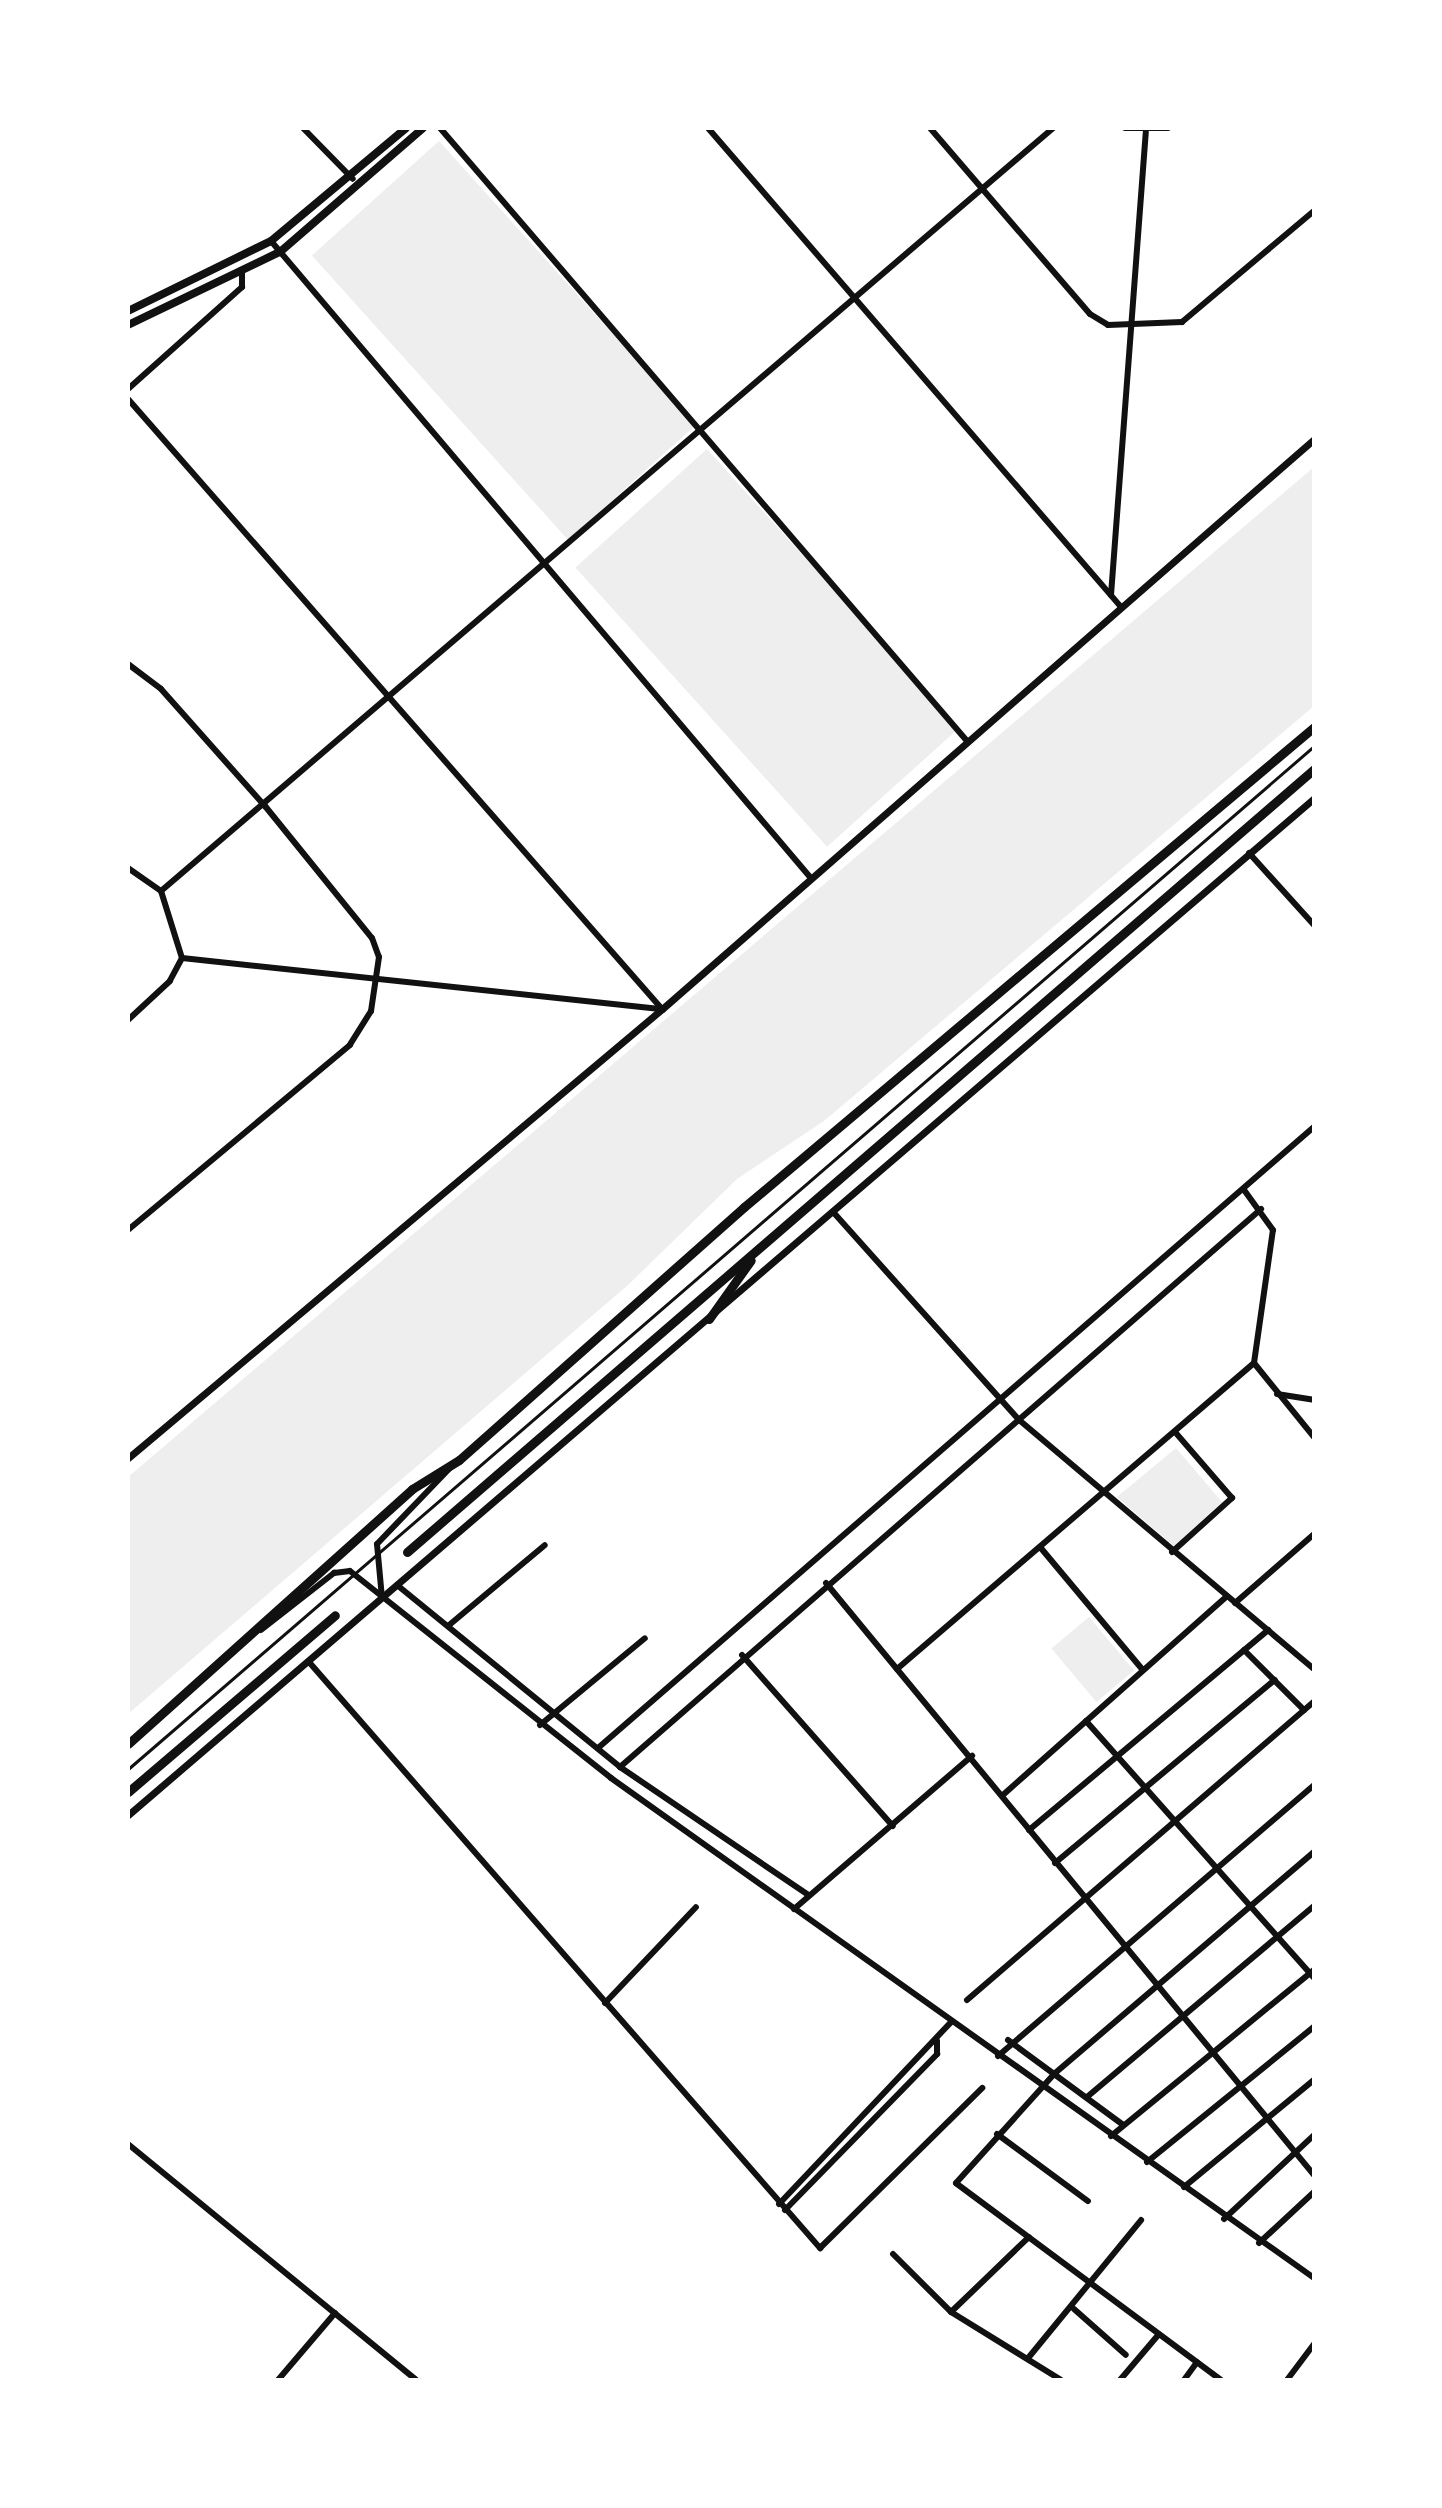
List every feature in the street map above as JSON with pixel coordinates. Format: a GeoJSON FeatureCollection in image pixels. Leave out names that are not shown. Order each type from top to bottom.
{"type":"FeatureCollection","features":[{"type":"Feature","properties":{"kind":"main road"},"geometry":{"type":"LineString","coordinates":[[128,311],[271,241],[353,179],[406,128]]}},
{"type":"Feature","properties":{"kind":"main road"},"geometry":{"type":"LineString","coordinates":[[128,325],[242,273],[280,252],[423,128]]}},
{"type":"Feature","properties":{"kind":"main road"},"geometry":{"type":"LineString","coordinates":[[128,1744],[412,1489],[459,1460],[744,1207],[1314,727]]}},
{"type":"Feature","properties":{"kind":"main road"},"geometry":{"type":"LineString","coordinates":[[407,1552],[1314,769]]}},
{"type":"Feature","properties":{"kind":"main road"},"geometry":{"type":"LineString","coordinates":[[709,1319],[760,1247]]}},
{"type":"Feature","properties":{"kind":"main road"},"geometry":{"type":"LineString","coordinates":[[128,1792],[335,1615]]}},
{"type":"Feature","properties":{"kind":"street"},"geometry":{"type":"LineString","coordinates":[[303,128],[353,179]]}},
{"type":"Feature","properties":{"kind":"street"},"geometry":{"type":"LineString","coordinates":[[440,128],[968,742]]}},
{"type":"Feature","properties":{"kind":"street"},"geometry":{"type":"LineString","coordinates":[[708,128],[1121,607]]}},
{"type":"Feature","properties":{"kind":"street"},"geometry":{"type":"LineString","coordinates":[[930,128],[1090,314],[1132,326],[1182,322],[1314,211]]}},
{"type":"Feature","properties":{"kind":"street"},"geometry":{"type":"LineString","coordinates":[[161,891],[265,806],[1053,128]]}},
{"type":"Feature","properties":{"kind":"street"},"geometry":{"type":"LineString","coordinates":[[1125,128],[1146,132],[1168,128]]}},
{"type":"Feature","properties":{"kind":"street"},"geometry":{"type":"LineString","coordinates":[[1111,595],[1146,132]]}},
{"type":"Feature","properties":{"kind":"street"},"geometry":{"type":"LineString","coordinates":[[271,241],[543,566],[810,877]]}},
{"type":"Feature","properties":{"kind":"street"},"geometry":{"type":"LineString","coordinates":[[128,389],[242,287],[242,273]]}},
{"type":"Feature","properties":{"kind":"street"},"geometry":{"type":"LineString","coordinates":[[129,402],[662,1009]]}},
{"type":"Feature","properties":{"kind":"street"},"geometry":{"type":"LineString","coordinates":[[128,1458],[662,1009],[1314,439]]}},
{"type":"Feature","properties":{"kind":"street"},"geometry":{"type":"LineString","coordinates":[[128,664],[161,689],[265,806],[372,938],[379,981],[350,1045],[128,1230]]}},
{"type":"Feature","properties":{"kind":"street"},"geometry":{"type":"LineString","coordinates":[[128,1815],[834,1213],[1314,798]]}},
{"type":"Feature","properties":{"kind":"street"},"geometry":{"type":"LineString","coordinates":[[1249,853],[1314,925]]}},
{"type":"Feature","properties":{"kind":"street"},"geometry":{"type":"LineString","coordinates":[[128,868],[161,891],[182,958],[170,981],[128,1020]]}},
{"type":"Feature","properties":{"kind":"street"},"geometry":{"type":"LineString","coordinates":[[182,958],[662,1009]]}},
{"type":"Feature","properties":{"kind":"street"},"geometry":{"type":"LineString","coordinates":[[598,1748],[1001,1403],[1314,1127]]}},
{"type":"Feature","properties":{"kind":"street"},"geometry":{"type":"LineString","coordinates":[[897,1669],[1254,1363],[1273,1230],[1261,1209],[1244,1190]]}},
{"type":"Feature","properties":{"kind":"street"},"geometry":{"type":"LineString","coordinates":[[620,1767],[742,1655],[1261,1209]]}},
{"type":"Feature","properties":{"kind":"street"},"geometry":{"type":"LineString","coordinates":[[834,1213],[1001,1403],[1172,1552],[1314,1669]]}},
{"type":"Feature","properties":{"kind":"street"},"geometry":{"type":"LineString","coordinates":[[1254,1363],[1314,1437]]}},
{"type":"Feature","properties":{"kind":"street"},"geometry":{"type":"LineString","coordinates":[[1277,1394],[1314,1400]]}},
{"type":"Feature","properties":{"kind":"street"},"geometry":{"type":"LineString","coordinates":[[1172,1552],[1232,1498],[1175,1432]]}},
{"type":"Feature","properties":{"kind":"street"},"geometry":{"type":"LineString","coordinates":[[382,1598],[377,1544],[459,1460]]}},
{"type":"Feature","properties":{"kind":"street"},"geometry":{"type":"LineString","coordinates":[[1235,1603],[1314,1534]]}},
{"type":"Feature","properties":{"kind":"street"},"geometry":{"type":"LineString","coordinates":[[448,1626],[545,1545]]}},
{"type":"Feature","properties":{"kind":"street"},"geometry":{"type":"LineString","coordinates":[[1040,1547],[1143,1670]]}},
{"type":"Feature","properties":{"kind":"street"},"geometry":{"type":"LineString","coordinates":[[241,1644],[340,1570],[382,1598],[540,1725],[1184,2187],[1224,2219],[1314,2278]]}},
{"type":"Feature","properties":{"kind":"street"},"geometry":{"type":"LineString","coordinates":[[826,1583],[1004,1794],[1055,1863],[1314,2175]]}},
{"type":"Feature","properties":{"kind":"street"},"geometry":{"type":"LineString","coordinates":[[397,1585],[620,1767],[808,1895]]}},
{"type":"Feature","properties":{"kind":"street"},"geometry":{"type":"LineString","coordinates":[[1004,1794],[1227,1596]]}},
{"type":"Feature","properties":{"kind":"street"},"geometry":{"type":"LineString","coordinates":[[416,1626],[433,1615]]}},
{"type":"Feature","properties":{"kind":"street"},"geometry":{"type":"LineString","coordinates":[[1029,1830],[1268,1630]]}},
{"type":"Feature","properties":{"kind":"street"},"geometry":{"type":"LineString","coordinates":[[451,1654],[459,1636]]}},
{"type":"Feature","properties":{"kind":"street"},"geometry":{"type":"LineString","coordinates":[[540,1725],[551,1710],[645,1638]]}},
{"type":"Feature","properties":{"kind":"street"},"geometry":{"type":"LineString","coordinates":[[1244,1650],[1304,1710]]}},
{"type":"Feature","properties":{"kind":"street"},"geometry":{"type":"LineString","coordinates":[[742,1655],[893,1826]]}},
{"type":"Feature","properties":{"kind":"street"},"geometry":{"type":"LineString","coordinates":[[309,1662],[820,2248],[982,2088]]}},
{"type":"Feature","properties":{"kind":"street"},"geometry":{"type":"LineString","coordinates":[[1055,1863],[1275,1680]]}},
{"type":"Feature","properties":{"kind":"street"},"geometry":{"type":"LineString","coordinates":[[967,2000],[1314,1702]]}},
{"type":"Feature","properties":{"kind":"street"},"geometry":{"type":"LineString","coordinates":[[1086,1721],[1313,1974],[1214,2055],[1122,2124],[1111,2136]]}},
{"type":"Feature","properties":{"kind":"street"},"geometry":{"type":"LineString","coordinates":[[794,1909],[972,1756]]}},
{"type":"Feature","properties":{"kind":"street"},"geometry":{"type":"LineString","coordinates":[[998,2056],[1008,2040],[1314,1785]]}},
{"type":"Feature","properties":{"kind":"street"},"geometry":{"type":"LineString","coordinates":[[1221,2380],[956,2183],[1054,2074],[1314,1852]]}},
{"type":"Feature","properties":{"kind":"street"},"geometry":{"type":"LineString","coordinates":[[1087,2097],[1314,1906]]}},
{"type":"Feature","properties":{"kind":"street"},"geometry":{"type":"LineString","coordinates":[[605,2003],[696,1907]]}},
{"type":"Feature","properties":{"kind":"street"},"geometry":{"type":"LineString","coordinates":[[779,2204],[937,2041],[951,2022]]}},
{"type":"Feature","properties":{"kind":"street"},"geometry":{"type":"LineString","coordinates":[[1147,2162],[1242,2089],[1314,2027]]}},
{"type":"Feature","properties":{"kind":"street"},"geometry":{"type":"LineString","coordinates":[[1008,2040],[1122,2124]]}},
{"type":"Feature","properties":{"kind":"street"},"geometry":{"type":"LineString","coordinates":[[785,2210],[937,2054],[937,2041]]}},
{"type":"Feature","properties":{"kind":"street"},"geometry":{"type":"LineString","coordinates":[[1184,2187],[1314,2080]]}},
{"type":"Feature","properties":{"kind":"street"},"geometry":{"type":"LineString","coordinates":[[997,2134],[1088,2201]]}},
{"type":"Feature","properties":{"kind":"street"},"geometry":{"type":"LineString","coordinates":[[1224,2219],[1314,2135]]}},
{"type":"Feature","properties":{"kind":"street"},"geometry":{"type":"LineString","coordinates":[[128,2144],[416,2380]]}},
{"type":"Feature","properties":{"kind":"street"},"geometry":{"type":"LineString","coordinates":[[1259,2243],[1313,2197]]}},
{"type":"Feature","properties":{"kind":"street"},"geometry":{"type":"LineString","coordinates":[[1029,2357],[1094,2286],[1141,2220]]}},
{"type":"Feature","properties":{"kind":"street"},"geometry":{"type":"LineString","coordinates":[[951,2312],[1029,2237]]}},
{"type":"Feature","properties":{"kind":"street"},"geometry":{"type":"LineString","coordinates":[[893,2254],[951,2312],[1029,2357],[1061,2380]]}},
{"type":"Feature","properties":{"kind":"street"},"geometry":{"type":"LineString","coordinates":[[1074,2309],[1126,2355]]}},
{"type":"Feature","properties":{"kind":"street"},"geometry":{"type":"LineString","coordinates":[[278,2380],[335,2313]]}},
{"type":"Feature","properties":{"kind":"street"},"geometry":{"type":"LineString","coordinates":[[1120,2380],[1159,2334]]}},
{"type":"Feature","properties":{"kind":"street"},"geometry":{"type":"LineString","coordinates":[[1287,2380],[1314,2344]]}},
{"type":"Feature","properties":{"kind":"street"},"geometry":{"type":"LineString","coordinates":[[1184,2380],[1197,2362]]}},
{"type":"Feature","properties":{"kind":"lane"},"geometry":{"type":"LineString","coordinates":[[128,1769],[1314,746]]}},
{"type":"Feature","properties":{"kind":"shaded area"},"geometry":{"type":"Polygon","coordinates":[[[439,141],[695,426],[568,540],[312,255],[439,141]]]}},
{"type":"Feature","properties":{"kind":"shaded area"},"geometry":{"type":"Polygon","coordinates":[[[707,449],[959,728],[827,847],[575,567],[707,449]]]}},
{"type":"Feature","properties":{"kind":"shaded area"},"geometry":{"type":"Polygon","coordinates":[[[1314,467],[1314,706],[824,1121],[737,1179],[628,1285],[128,1714],[128,1477],[1314,467]]]}},
{"type":"Feature","properties":{"kind":"shaded area"},"geometry":{"type":"Polygon","coordinates":[[[1176,1448],[1222,1502],[1174,1546],[1117,1497],[1176,1448]]]}},
{"type":"Feature","properties":{"kind":"shaded area"},"geometry":{"type":"Polygon","coordinates":[[[1089,1617],[1134,1671],[1096,1702],[1051,1648],[1089,1617]]]}}]}
